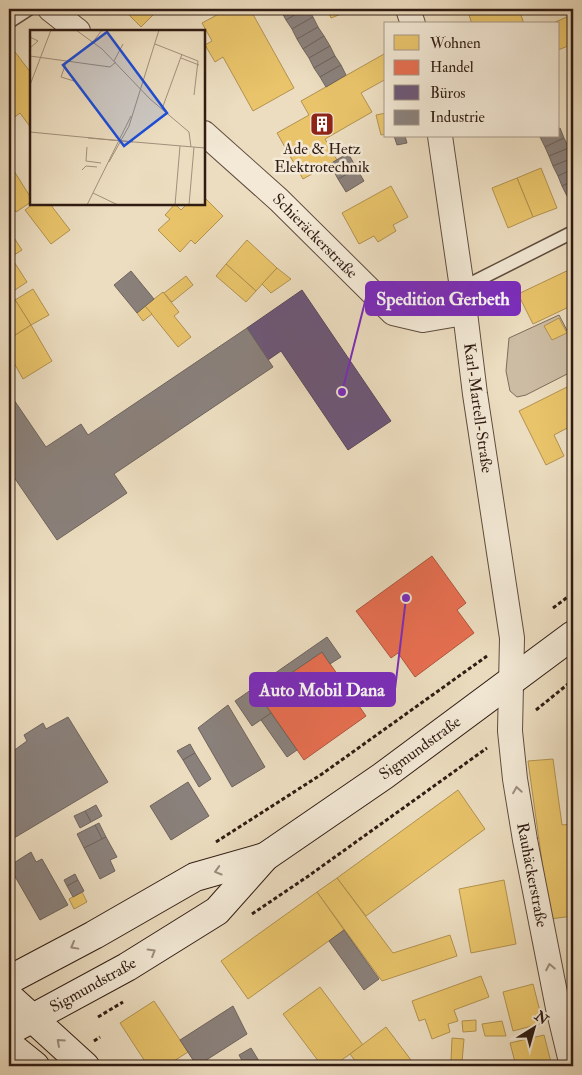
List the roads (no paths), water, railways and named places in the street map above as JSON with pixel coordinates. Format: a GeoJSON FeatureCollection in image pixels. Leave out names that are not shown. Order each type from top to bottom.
{"type":"FeatureCollection","features":[{"type":"Feature","properties":{"kind":"main road","name":"Sigmundstraße"},"geometry":{"type":"LineString","coordinates":[[9,1031],[127,967],[217,911],[265,857],[383,776],[573,635]]}},
{"type":"Feature","properties":{"kind":"main road","name":"Sigmundstraße"},"geometry":{"type":"LineString","coordinates":[[9,980],[195,878],[265,857]]}},
{"type":"Feature","properties":{"kind":"main road"},"geometry":{"type":"LineString","coordinates":[[9,997],[85,1066]]}},
{"type":"Feature","properties":{"kind":"main road"},"geometry":{"type":"LineString","coordinates":[[9,1046],[35,1066]]}},
{"type":"Feature","properties":{"kind":"street"},"geometry":{"type":"LineString","coordinates":[[50,9],[77,30]]}},
{"type":"Feature","properties":{"kind":"street"},"geometry":{"type":"LineString","coordinates":[[408,9],[412,22]]}},
{"type":"Feature","properties":{"kind":"street","name":"Schieräckerstraße"},"geometry":{"type":"LineString","coordinates":[[205,134],[279,200],[392,313],[423,320],[464,313]]}},
{"type":"Feature","properties":{"kind":"street","name":"Karl-Martell-Straße"},"geometry":{"type":"LineString","coordinates":[[440,138],[464,313],[508,605],[512,638],[511,681]]}},
{"type":"Feature","properties":{"kind":"street","name":"Rauhäckerstraße"},"geometry":{"type":"LineString","coordinates":[[511,681],[510,731],[515,779],[525,840],[566,1003],[572,1066]]}},
{"type":"Feature","properties":{"kind":"lane"},"geometry":{"type":"LineString","coordinates":[[9,22],[29,9]]}},
{"type":"Feature","properties":{"kind":"lane"},"geometry":{"type":"LineString","coordinates":[[462,288],[573,232]]}},
{"type":"Feature","properties":{"kind":"place","name":"Ade & Hetz Elektrotechnik"},"geometry":{"type":"Point","coordinates":[322,124]}},
{"type":"Feature","properties":{"kind":"place","name":"Spedition Gerbeth"},"geometry":{"type":"Point","coordinates":[342,392]}},
{"type":"Feature","properties":{"kind":"place","name":"Auto Mobil Dana"},"geometry":{"type":"Point","coordinates":[406,598]}}]}
